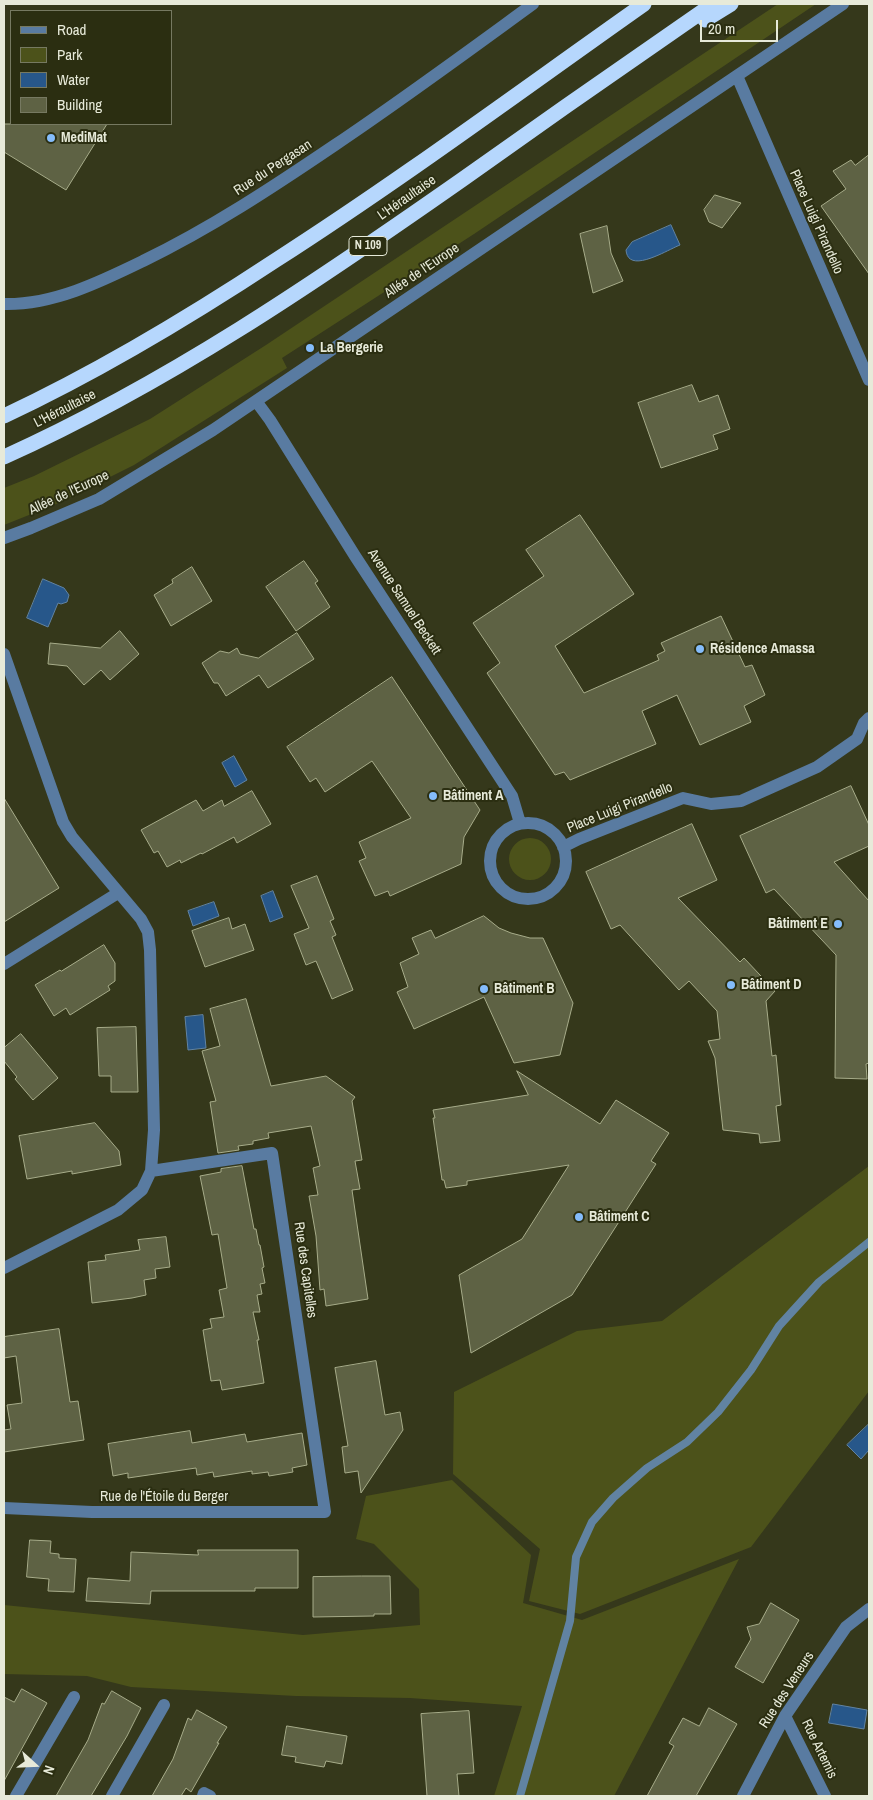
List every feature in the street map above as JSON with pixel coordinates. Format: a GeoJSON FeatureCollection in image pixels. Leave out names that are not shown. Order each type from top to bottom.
{"type":"FeatureCollection","features":[{"type":"Feature","properties":{"kind":"highway","name":"L'Héraultaise"},"geometry":{"type":"LineString","coordinates":[[4,416],[85,376],[191,316],[345,216],[644,4]]}},
{"type":"Feature","properties":{"kind":"highway","name":"L'Héraultaise"},"geometry":{"type":"LineString","coordinates":[[4,457],[58,433],[202,353],[347,261],[713,4]]}},
{"type":"Feature","properties":{"kind":"highway"},"geometry":{"type":"LineString","coordinates":[[545,121],[731,4]]}},
{"type":"Feature","properties":{"kind":"street","name":"Rue du Pergasan"},"geometry":{"type":"LineString","coordinates":[[4,304],[25,304],[78,290],[184,241],[272,188],[328,150],[532,4]]}},
{"type":"Feature","properties":{"kind":"street","name":"Allée de l'Europe"},"geometry":{"type":"LineString","coordinates":[[4,538],[98,499],[213,430],[843,4]]}},
{"type":"Feature","properties":{"kind":"street","name":"Place Luigi Pirandello"},"geometry":{"type":"LineString","coordinates":[[737,76],[869,380]]}},
{"type":"Feature","properties":{"kind":"street","name":"Avenue Samuel Beckett"},"geometry":{"type":"LineString","coordinates":[[256,401],[512,796],[520,823]]}},
{"type":"Feature","properties":{"kind":"street"},"geometry":{"type":"LineString","coordinates":[[4,654],[63,822],[72,837],[141,919],[148,932],[154,1130],[151,1171],[142,1190],[118,1210],[4,1268]]}},
{"type":"Feature","properties":{"kind":"street","name":"Place Luigi Pirandello"},"geometry":{"type":"LineString","coordinates":[[563,847],[683,798],[711,804],[741,801],[817,767],[857,739],[869,718]]}},
{"type":"Feature","properties":{"kind":"street"},"geometry":{"type":"LineString","coordinates":[[520,823],[533,823],[546,827],[556,835],[563,847],[566,857],[562,878],[556,887],[547,894],[536,898],[515,897],[505,892],[497,884],[491,872],[492,847],[498,836],[508,828],[520,823]]}},
{"type":"Feature","properties":{"kind":"street"},"geometry":{"type":"LineString","coordinates":[[4,964],[118,892]]}},
{"type":"Feature","properties":{"kind":"street","name":"Rue des Capitelles"},"geometry":{"type":"LineString","coordinates":[[151,1171],[272,1153],[325,1512]]}},
{"type":"Feature","properties":{"kind":"street","name":"Rue de l'Étoile du Berger"},"geometry":{"type":"LineString","coordinates":[[4,1508],[92,1512],[325,1512]]}},
{"type":"Feature","properties":{"kind":"street","name":"Rue des Veneurs"},"geometry":{"type":"LineString","coordinates":[[743,1796],[785,1716],[846,1627],[869,1609]]}},
{"type":"Feature","properties":{"kind":"street"},"geometry":{"type":"LineString","coordinates":[[16,1796],[74,1697]]}},
{"type":"Feature","properties":{"kind":"street"},"geometry":{"type":"LineString","coordinates":[[112,1796],[164,1705]]}},
{"type":"Feature","properties":{"kind":"street","name":"Rue Artemis"},"geometry":{"type":"LineString","coordinates":[[785,1716],[825,1796]]}},
{"type":"Feature","properties":{"kind":"street"},"geometry":{"type":"LineString","coordinates":[[202,1796],[204,1793],[210,1796]]}},
{"type":"Feature","properties":{"kind":"green space"},"geometry":{"type":"Polygon","coordinates":[[[778,4],[816,4],[474,234],[282,358],[287,368],[134,465],[54,505],[4,525],[4,488],[34,476],[150,419],[266,345],[778,4]]]}},
{"type":"Feature","properties":{"kind":"green space"},"geometry":{"type":"Polygon","coordinates":[[[534,838],[542,841],[548,847],[551,859],[548,871],[542,877],[526,880],[518,877],[512,871],[509,855],[512,847],[518,841],[534,838]]]}},
{"type":"Feature","properties":{"kind":"green space"},"geometry":{"type":"Polygon","coordinates":[[[869,1166],[869,1391],[751,1547],[580,1614],[529,1601],[540,1549],[453,1474],[454,1392],[577,1331],[662,1321],[869,1166]]]}},
{"type":"Feature","properties":{"kind":"green space"},"geometry":{"type":"Polygon","coordinates":[[[452,1480],[531,1555],[523,1603],[582,1620],[739,1559],[614,1796],[494,1796],[522,1706],[410,1698],[296,1696],[131,1687],[87,1676],[4,1674],[4,1605],[303,1635],[420,1625],[419,1589],[374,1544],[356,1539],[366,1496],[452,1480]]]}},
{"type":"Feature","properties":{"kind":"water"},"geometry":{"type":"Polygon","coordinates":[[[671,225],[680,245],[641,261],[628,257],[626,250],[632,242],[671,225]]]}},
{"type":"Feature","properties":{"kind":"water"},"geometry":{"type":"Polygon","coordinates":[[[43,579],[64,588],[69,595],[67,602],[58,603],[48,627],[27,618],[43,579]]]}},
{"type":"Feature","properties":{"kind":"water"},"geometry":{"type":"Polygon","coordinates":[[[234,756],[247,780],[235,787],[222,763],[234,756]]]}},
{"type":"Feature","properties":{"kind":"water"},"geometry":{"type":"Polygon","coordinates":[[[273,891],[283,917],[270,922],[261,896],[273,891]]]}},
{"type":"Feature","properties":{"kind":"water"},"geometry":{"type":"Polygon","coordinates":[[[214,902],[219,916],[193,926],[188,911],[214,902]]]}},
{"type":"Feature","properties":{"kind":"water"},"geometry":{"type":"Polygon","coordinates":[[[203,1015],[206,1048],[188,1050],[185,1017],[203,1015]]]}},
{"type":"Feature","properties":{"kind":"water"},"geometry":{"type":"Polygon","coordinates":[[[868,1425],[869,1450],[861,1459],[847,1445],[868,1425]]]}},
{"type":"Feature","properties":{"kind":"water"},"geometry":{"type":"Polygon","coordinates":[[[833,1704],[867,1710],[864,1729],[829,1723],[833,1704]]]}},
{"type":"Feature","properties":{"kind":"building","name":"MediMat"},"geometry":{"type":"Polygon","coordinates":[[[4,124],[106,125],[66,190],[4,152],[4,124]]]}},
{"type":"Feature","properties":{"kind":"building"},"geometry":{"type":"Polygon","coordinates":[[[869,155],[869,274],[821,206],[846,189],[833,171],[851,160],[855,165],[869,155]]]}},
{"type":"Feature","properties":{"kind":"building"},"geometry":{"type":"Polygon","coordinates":[[[715,195],[741,203],[722,228],[709,222],[704,210],[715,195]]]}},
{"type":"Feature","properties":{"kind":"building"},"geometry":{"type":"Polygon","coordinates":[[[607,226],[611,253],[623,281],[593,293],[580,234],[607,226]]]}},
{"type":"Feature","properties":{"kind":"building"},"geometry":{"type":"Polygon","coordinates":[[[692,385],[699,402],[718,395],[730,429],[713,435],[718,449],[661,468],[638,403],[692,385]]]}},
{"type":"Feature","properties":{"kind":"building","name":"Résidence Amassa"},"geometry":{"type":"Polygon","coordinates":[[[580,515],[634,594],[555,646],[584,693],[659,660],[657,655],[665,651],[661,643],[721,616],[745,667],[752,665],[765,695],[744,706],[751,722],[700,745],[677,695],[642,711],[656,744],[570,780],[564,772],[555,775],[487,673],[500,663],[473,623],[544,576],[526,550],[580,515]]]}},
{"type":"Feature","properties":{"kind":"building"},"geometry":{"type":"Polygon","coordinates":[[[304,561],[318,581],[315,583],[330,607],[296,631],[266,587],[304,561]]]}},
{"type":"Feature","properties":{"kind":"building"},"geometry":{"type":"Polygon","coordinates":[[[192,567],[212,601],[171,626],[154,595],[173,583],[172,580],[192,567]]]}},
{"type":"Feature","properties":{"kind":"building"},"geometry":{"type":"Polygon","coordinates":[[[120,631],[139,654],[110,680],[101,670],[84,685],[67,666],[48,664],[50,643],[100,648],[120,631]]]}},
{"type":"Feature","properties":{"kind":"building"},"geometry":{"type":"Polygon","coordinates":[[[297,633],[314,659],[268,688],[259,675],[226,696],[218,683],[214,683],[202,663],[220,651],[229,653],[237,648],[240,654],[258,658],[297,633]]]}},
{"type":"Feature","properties":{"kind":"building","name":"Bâtiment A"},"geometry":{"type":"Polygon","coordinates":[[[392,677],[480,810],[464,837],[461,864],[390,896],[388,891],[375,896],[359,861],[366,858],[359,842],[411,818],[372,761],[325,792],[316,778],[310,782],[287,747],[392,677]]]}},
{"type":"Feature","properties":{"kind":"building","name":"Bâtiment E"},"geometry":{"type":"Polygon","coordinates":[[[851,786],[869,825],[869,846],[834,862],[869,901],[869,1063],[866,1064],[867,1079],[835,1078],[836,955],[774,889],[766,893],[740,836],[851,786]]]}},
{"type":"Feature","properties":{"kind":"building"},"geometry":{"type":"Polygon","coordinates":[[[252,791],[271,824],[237,843],[234,837],[181,863],[180,860],[167,867],[158,851],[154,853],[141,830],[196,800],[203,811],[222,800],[224,806],[252,791]]]}},
{"type":"Feature","properties":{"kind":"building"},"geometry":{"type":"Polygon","coordinates":[[[4,798],[59,888],[4,922],[4,798]]]}},
{"type":"Feature","properties":{"kind":"building","name":"Bâtiment D"},"geometry":{"type":"Polygon","coordinates":[[[692,824],[717,880],[678,898],[740,962],[744,958],[775,991],[766,1001],[772,1056],[776,1055],[781,1105],[776,1106],[780,1141],[760,1143],[759,1134],[723,1130],[715,1058],[708,1041],[720,1039],[717,1011],[689,981],[679,990],[620,925],[611,929],[586,872],[692,824]]]}},
{"type":"Feature","properties":{"kind":"building"},"geometry":{"type":"Polygon","coordinates":[[[317,876],[334,919],[330,921],[336,935],[332,937],[353,990],[332,999],[316,961],[306,965],[294,934],[309,928],[291,886],[317,876]]]}},
{"type":"Feature","properties":{"kind":"building","name":"Bâtiment B"},"geometry":{"type":"Polygon","coordinates":[[[484,916],[499,928],[511,933],[530,938],[543,938],[573,1003],[560,1055],[514,1063],[484,997],[414,1029],[397,992],[408,987],[400,963],[419,954],[412,938],[431,930],[435,938],[484,916]]]}},
{"type":"Feature","properties":{"kind":"building"},"geometry":{"type":"Polygon","coordinates":[[[229,918],[232,929],[245,924],[254,950],[205,967],[192,931],[229,918]]]}},
{"type":"Feature","properties":{"kind":"building"},"geometry":{"type":"Polygon","coordinates":[[[104,945],[115,963],[115,981],[108,986],[110,990],[70,1015],[66,1008],[54,1016],[35,985],[104,945]]]}},
{"type":"Feature","properties":{"kind":"building"},"geometry":{"type":"Polygon","coordinates":[[[246,999],[271,1086],[326,1076],[355,1097],[352,1101],[362,1160],[355,1161],[360,1189],[352,1190],[368,1299],[326,1306],[324,1289],[320,1290],[316,1236],[309,1196],[318,1195],[313,1168],[320,1166],[311,1126],[268,1133],[269,1138],[253,1141],[253,1144],[238,1146],[239,1150],[218,1153],[210,1102],[216,1101],[202,1051],[220,1046],[210,1009],[246,999]]]}},
{"type":"Feature","properties":{"kind":"building"},"geometry":{"type":"Polygon","coordinates":[[[136,1027],[138,1092],[111,1092],[111,1076],[99,1076],[97,1028],[136,1027]]]}},
{"type":"Feature","properties":{"kind":"building"},"geometry":{"type":"Polygon","coordinates":[[[21,1034],[58,1078],[33,1100],[15,1079],[17,1077],[4,1061],[4,1048],[21,1034]]]}},
{"type":"Feature","properties":{"kind":"building","name":"Bâtiment C"},"geometry":{"type":"Polygon","coordinates":[[[517,1071],[600,1124],[616,1100],[669,1133],[651,1161],[656,1164],[572,1295],[471,1353],[459,1275],[522,1239],[569,1165],[467,1181],[467,1185],[446,1188],[444,1180],[442,1180],[433,1110],[528,1095],[517,1071]]]}},
{"type":"Feature","properties":{"kind":"building"},"geometry":{"type":"Polygon","coordinates":[[[95,1123],[119,1151],[121,1165],[72,1174],[72,1171],[27,1179],[19,1136],[95,1123]]]}},
{"type":"Feature","properties":{"kind":"building"},"geometry":{"type":"Polygon","coordinates":[[[242,1166],[254,1229],[256,1229],[264,1267],[262,1268],[265,1283],[260,1284],[262,1294],[257,1295],[260,1312],[253,1312],[259,1340],[257,1340],[264,1383],[222,1390],[220,1380],[211,1381],[203,1330],[212,1328],[210,1319],[224,1317],[219,1290],[227,1288],[218,1234],[212,1235],[200,1176],[221,1172],[221,1169],[242,1166]]]}},
{"type":"Feature","properties":{"kind":"building"},"geometry":{"type":"Polygon","coordinates":[[[166,1237],[170,1267],[155,1269],[156,1278],[144,1280],[146,1295],[92,1303],[88,1262],[106,1260],[105,1255],[140,1250],[138,1240],[166,1237]]]}},
{"type":"Feature","properties":{"kind":"building"},"geometry":{"type":"Polygon","coordinates":[[[59,1329],[70,1402],[78,1401],[84,1440],[4,1452],[4,1430],[11,1429],[7,1405],[22,1403],[16,1356],[4,1358],[4,1337],[59,1329]]]}},
{"type":"Feature","properties":{"kind":"building"},"geometry":{"type":"Polygon","coordinates":[[[376,1361],[385,1415],[400,1412],[403,1430],[361,1493],[358,1471],[345,1473],[342,1447],[348,1446],[335,1368],[376,1361]]]}},
{"type":"Feature","properties":{"kind":"building"},"geometry":{"type":"Polygon","coordinates":[[[190,1431],[192,1443],[245,1434],[247,1442],[302,1433],[307,1465],[292,1468],[293,1472],[269,1476],[268,1472],[252,1474],[252,1471],[214,1477],[213,1472],[197,1475],[196,1468],[128,1478],[128,1473],[113,1476],[108,1444],[190,1431]]]}},
{"type":"Feature","properties":{"kind":"building"},"geometry":{"type":"Polygon","coordinates":[[[30,1540],[51,1541],[50,1553],[59,1554],[59,1558],[76,1559],[74,1592],[48,1591],[49,1579],[27,1577],[30,1540]]]}},
{"type":"Feature","properties":{"kind":"building"},"geometry":{"type":"Polygon","coordinates":[[[198,1550],[298,1550],[298,1588],[255,1588],[255,1591],[151,1591],[150,1604],[86,1601],[88,1578],[130,1581],[131,1552],[198,1555],[198,1550]]]}},
{"type":"Feature","properties":{"kind":"building"},"geometry":{"type":"Polygon","coordinates":[[[390,1576],[391,1614],[313,1617],[313,1577],[390,1576]]]}},
{"type":"Feature","properties":{"kind":"building"},"geometry":{"type":"Polygon","coordinates":[[[771,1603],[799,1620],[763,1683],[735,1667],[751,1639],[747,1627],[759,1624],[771,1603]]]}},
{"type":"Feature","properties":{"kind":"building"},"geometry":{"type":"Polygon","coordinates":[[[22,1689],[47,1703],[4,1781],[4,1697],[14,1702],[22,1689]]]}},
{"type":"Feature","properties":{"kind":"building"},"geometry":{"type":"Polygon","coordinates":[[[112,1691],[141,1708],[127,1736],[91,1796],[56,1796],[88,1740],[102,1703],[104,1704],[112,1691]]]}},
{"type":"Feature","properties":{"kind":"building"},"geometry":{"type":"Polygon","coordinates":[[[709,1708],[737,1724],[696,1796],[647,1796],[674,1746],[669,1743],[683,1718],[699,1726],[709,1708]]]}},
{"type":"Feature","properties":{"kind":"building"},"geometry":{"type":"Polygon","coordinates":[[[197,1710],[227,1727],[217,1743],[219,1743],[191,1792],[186,1788],[181,1796],[152,1796],[173,1759],[188,1718],[191,1720],[197,1710]]]}},
{"type":"Feature","properties":{"kind":"building"},"geometry":{"type":"Polygon","coordinates":[[[469,1711],[474,1773],[457,1774],[459,1796],[427,1796],[421,1714],[469,1711]]]}},
{"type":"Feature","properties":{"kind":"building"},"geometry":{"type":"Polygon","coordinates":[[[287,1726],[347,1736],[342,1764],[326,1761],[324,1767],[295,1762],[296,1757],[282,1755],[287,1726]]]}},
{"type":"Feature","properties":{"kind":"waterway"},"geometry":{"type":"LineString","coordinates":[[520,1796],[570,1621],[576,1557],[592,1522],[613,1498],[647,1468],[687,1442],[718,1412],[751,1370],[779,1326],[819,1282],[869,1242]]}},
{"type":"Feature","properties":{"kind":"place","name":"MediMat"},"geometry":{"type":"Point","coordinates":[51,138]}},
{"type":"Feature","properties":{"kind":"place","name":"La Bergerie"},"geometry":{"type":"Point","coordinates":[310,348]}},
{"type":"Feature","properties":{"kind":"place","name":"Résidence Amassa"},"geometry":{"type":"Point","coordinates":[700,649]}},
{"type":"Feature","properties":{"kind":"place","name":"Bâtiment A"},"geometry":{"type":"Point","coordinates":[433,796]}},
{"type":"Feature","properties":{"kind":"place","name":"Bâtiment E"},"geometry":{"type":"Point","coordinates":[838,924]}},
{"type":"Feature","properties":{"kind":"place","name":"Bâtiment D"},"geometry":{"type":"Point","coordinates":[731,985]}},
{"type":"Feature","properties":{"kind":"place","name":"Bâtiment B"},"geometry":{"type":"Point","coordinates":[484,989]}},
{"type":"Feature","properties":{"kind":"place","name":"Bâtiment C"},"geometry":{"type":"Point","coordinates":[579,1217]}}]}
